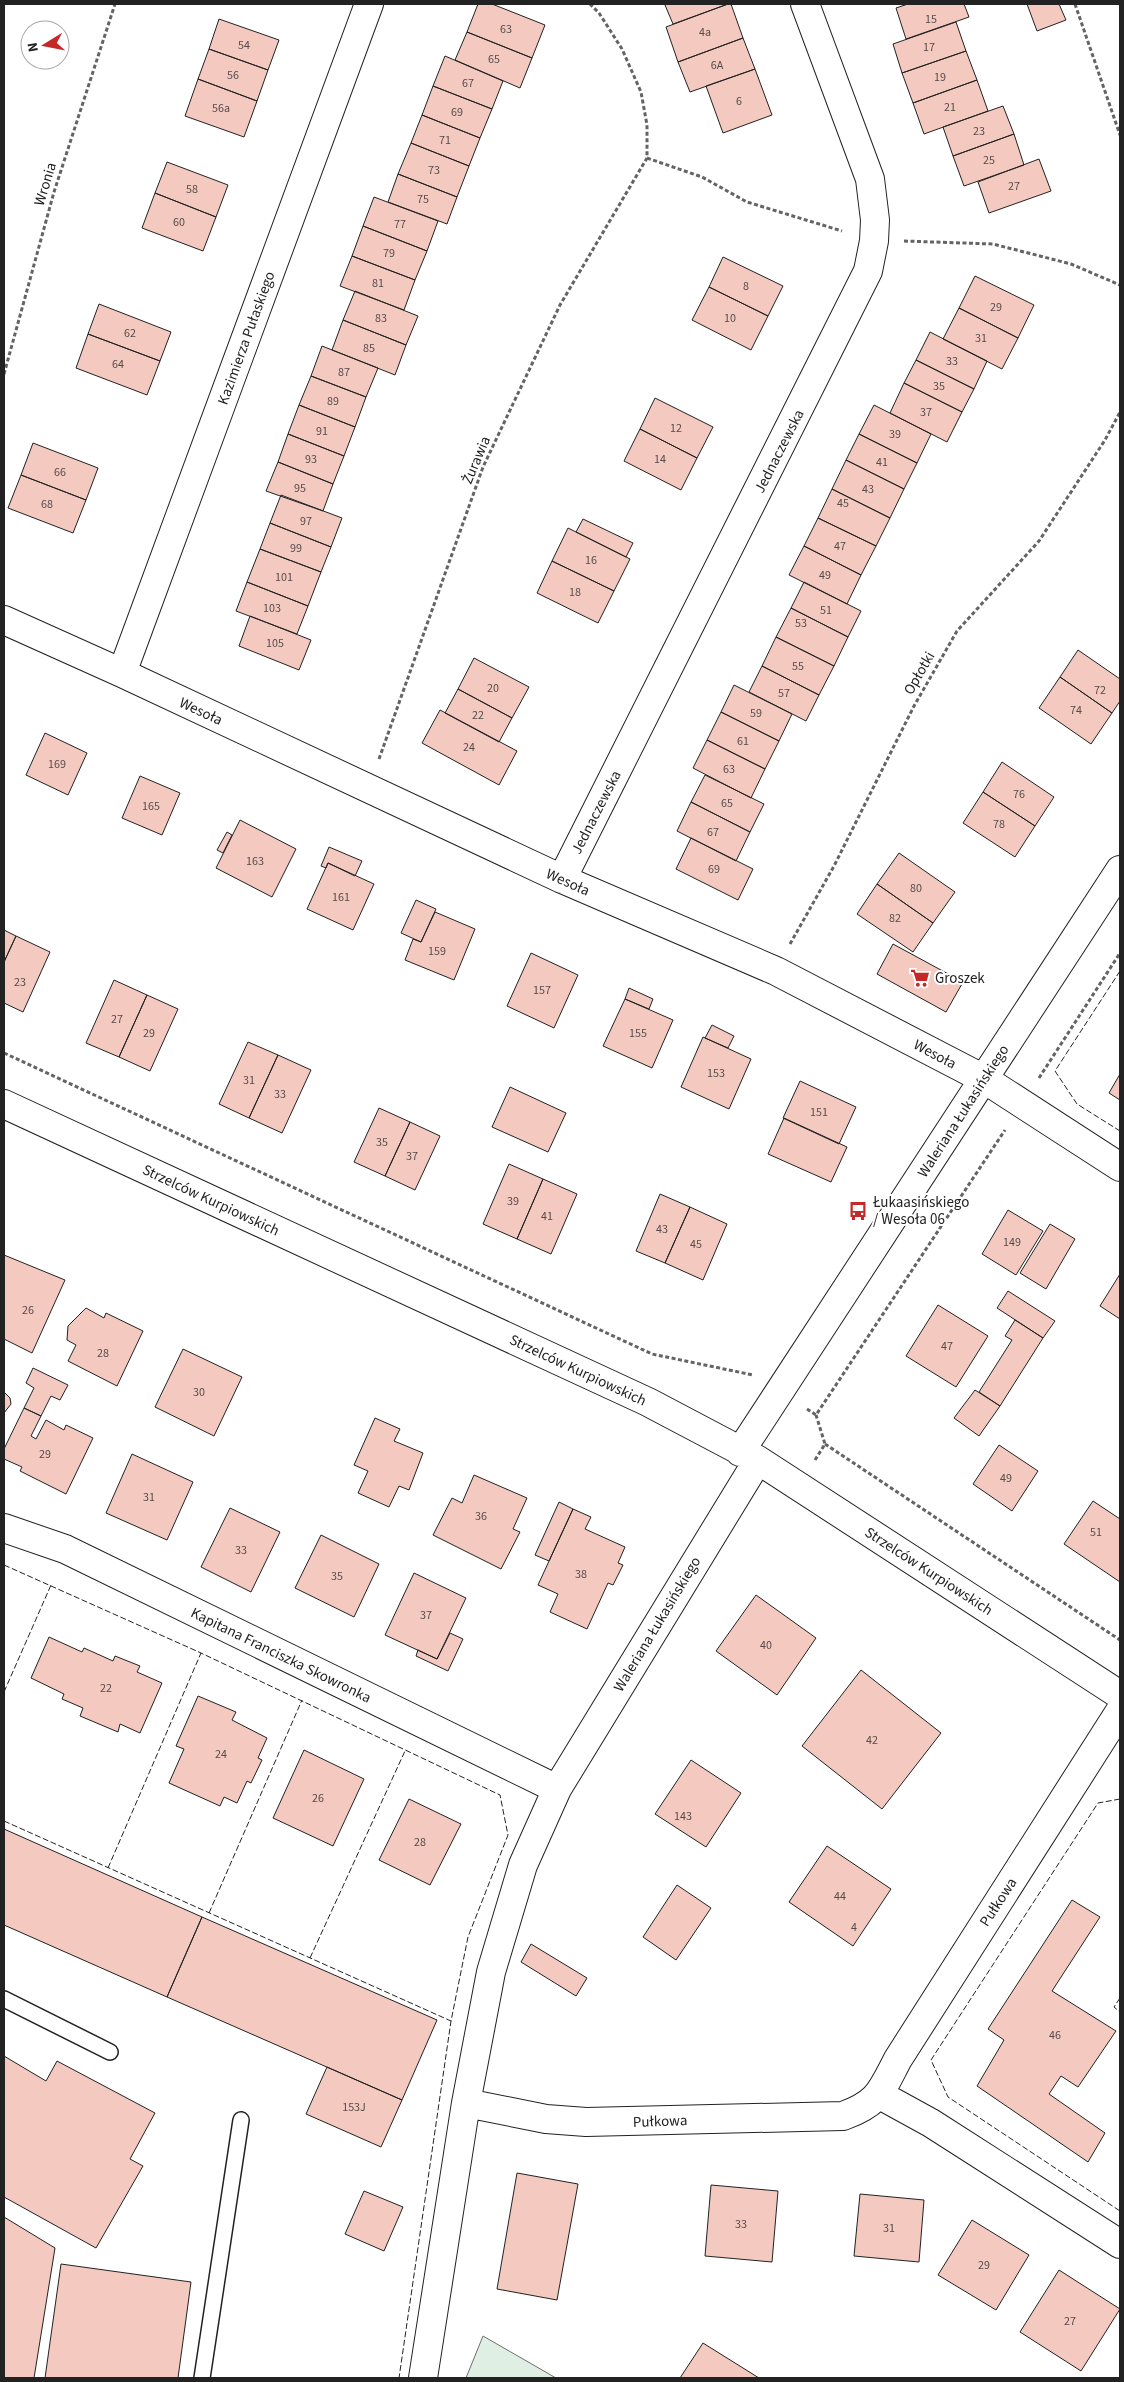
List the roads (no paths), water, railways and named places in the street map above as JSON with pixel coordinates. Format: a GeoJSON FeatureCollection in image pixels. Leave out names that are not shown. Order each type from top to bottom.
{"type":"FeatureCollection","features":[{"type":"Feature","properties":{"kind":"street","name":"Kazimierza Pułaskiego"},"geometry":{"type":"LineString","coordinates":[[122,673],[370,4]]}},
{"type":"Feature","properties":{"kind":"street","name":"Jednaczewska"},"geometry":{"type":"LineString","coordinates":[[562,880],[858,295],[868,271],[874,241],[874,199],[870,179],[805,4]]}},
{"type":"Feature","properties":{"kind":"street","name":"Wesoła"},"geometry":{"type":"LineString","coordinates":[[4,620],[122,673],[562,880],[776,971],[984,1080],[1120,1167]]}},
{"type":"Feature","properties":{"kind":"street","name":"Waleriana Łukasińskiego"},"geometry":{"type":"LineString","coordinates":[[423,2378],[466,2103],[491,1972],[500,1937],[532,1841],[557,1788],[749,1456],[779,1391],[1120,870]]}},
{"type":"Feature","properties":{"kind":"street","name":"Strzelców Kurpiowskich"},"geometry":{"type":"LineString","coordinates":[[4,1104],[648,1402],[749,1456],[1120,1695]]}},
{"type":"Feature","properties":{"kind":"street","name":"Kapitana Franciszka Skowronka"},"geometry":{"type":"LineString","coordinates":[[4,1528],[66,1550],[557,1788]]}},
{"type":"Feature","properties":{"kind":"street","name":"Pułkowa"},"geometry":{"type":"LineString","coordinates":[[466,2103],[546,2119],[586,2122],[843,2116],[863,2109],[880,2095],[898,2059],[1120,1711]]}},
{"type":"Feature","properties":{"kind":"street"},"geometry":{"type":"LineString","coordinates":[[880,2095],[931,2123],[1120,2244]]}},
{"type":"Feature","properties":{"kind":"lane"},"geometry":{"type":"LineString","coordinates":[[4,1999],[110,2052]]}},
{"type":"Feature","properties":{"kind":"lane"},"geometry":{"type":"LineString","coordinates":[[202,2378],[241,2120]]}},
{"type":"Feature","properties":{"kind":"place","name":"Groszek"},"geometry":{"type":"Point","coordinates":[920,978]}},
{"type":"Feature","properties":{"kind":"place","name":"Łukaasińskiego / Wesoła 06"},"geometry":{"type":"Point","coordinates":[858,1211]}}]}
